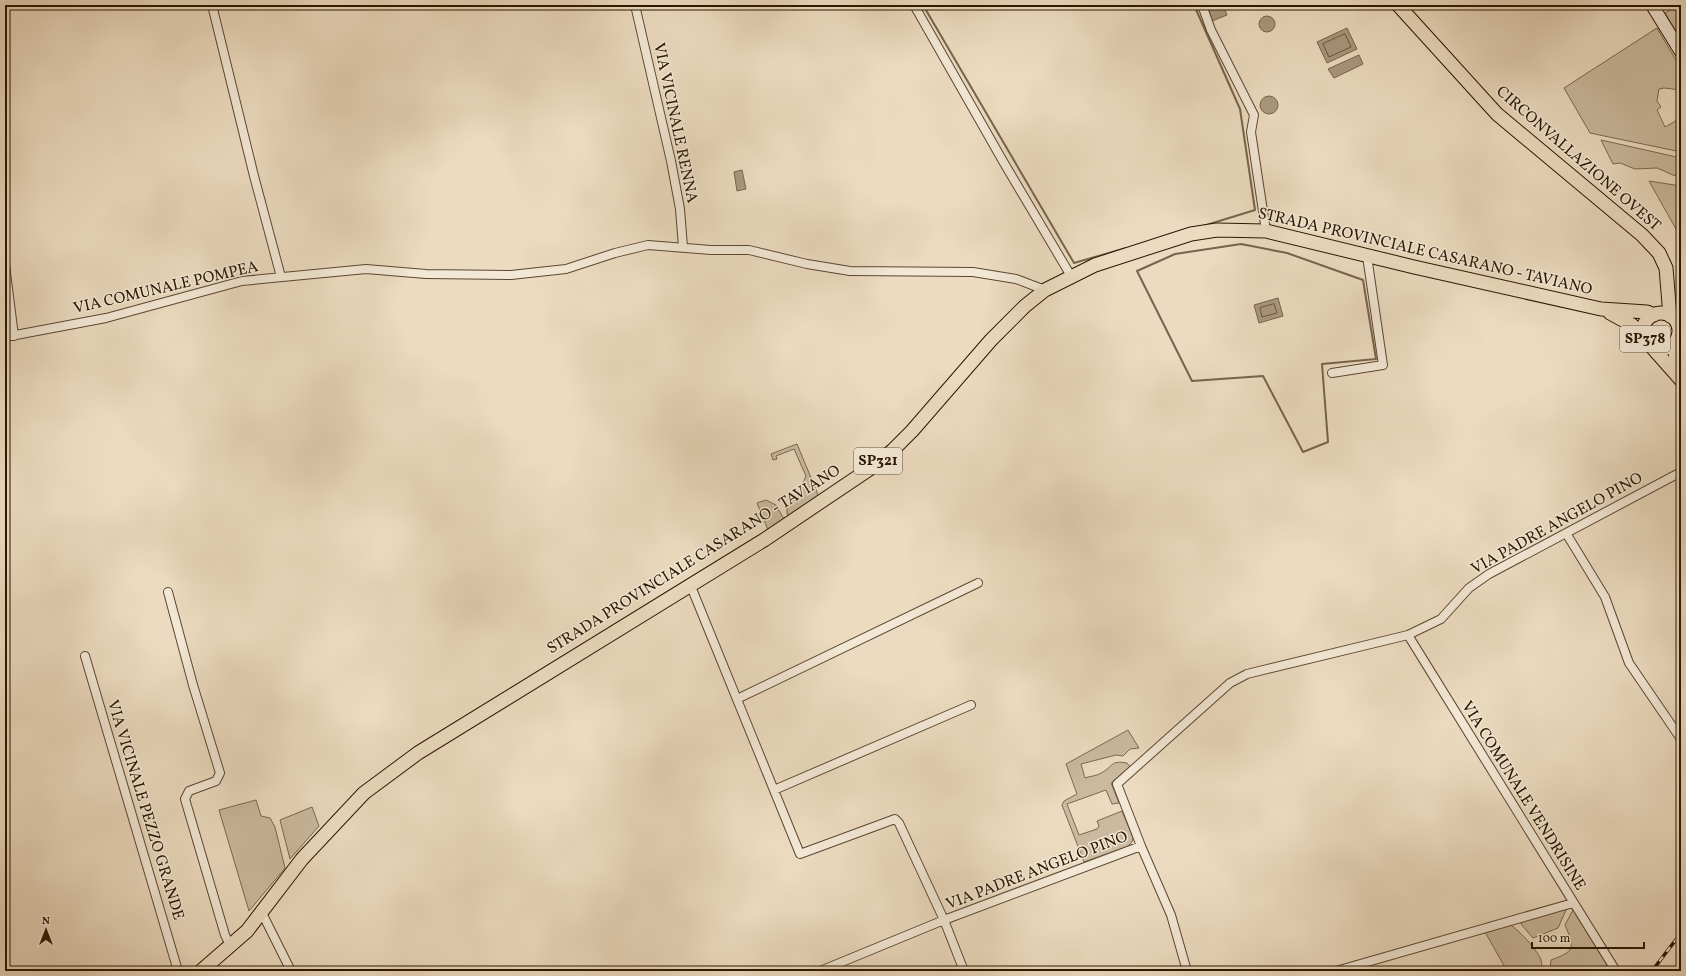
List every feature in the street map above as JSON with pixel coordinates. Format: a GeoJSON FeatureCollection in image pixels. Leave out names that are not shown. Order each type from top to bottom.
{"type":"FeatureCollection","features":[{"type":"Feature","properties":{"kind":"main road","name":"CIRCONVALLAZIONE OVEST"},"geometry":{"type":"LineString","coordinates":[[1398,5],[1497,114],[1642,235],[1659,253],[1666,268],[1667,317]]}},
{"type":"Feature","properties":{"kind":"main road","name":"STRADA PROVINCIALE CASARANO - TAVIANO"},"geometry":{"type":"LineString","coordinates":[[201,971],[231,946],[262,913],[302,859],[364,793],[418,753],[770,536],[833,494],[892,451],[941,400],[1009,321],[1045,290],[1071,276],[1124,254],[1191,234],[1217,230],[1266,231],[1367,256],[1601,309],[1647,312],[1667,317]]}},
{"type":"Feature","properties":{"kind":"main road"},"geometry":{"type":"LineString","coordinates":[[1601,309],[1632,325],[1648,342]]}},
{"type":"Feature","properties":{"kind":"main road","name":"SP378"},"geometry":{"type":"LineString","coordinates":[[1681,372],[1677,365],[1677,339],[1679,330],[1667,317],[1646,323],[1644,334],[1648,342],[1681,380]]}},
{"type":"Feature","properties":{"kind":"main road","name":"SP378"},"geometry":{"type":"LineString","coordinates":[[1648,342],[1660,349],[1665,348],[1677,339]]}},
{"type":"Feature","properties":{"kind":"street"},"geometry":{"type":"LineString","coordinates":[[212,5],[254,176],[281,277]]}},
{"type":"Feature","properties":{"kind":"street","name":"VIA VICINALE RENNA"},"geometry":{"type":"LineString","coordinates":[[635,5],[671,161],[680,209],[683,248]]}},
{"type":"Feature","properties":{"kind":"street"},"geometry":{"type":"LineString","coordinates":[[914,5],[1004,163],[1071,276]]}},
{"type":"Feature","properties":{"kind":"street"},"geometry":{"type":"LineString","coordinates":[[1202,5],[1211,30],[1254,115],[1251,132],[1266,231]]}},
{"type":"Feature","properties":{"kind":"street"},"geometry":{"type":"LineString","coordinates":[[1652,5],[1681,52]]}},
{"type":"Feature","properties":{"kind":"street","name":"VIA COMUNALE POMPEA"},"geometry":{"type":"LineString","coordinates":[[5,337],[106,318],[242,281],[366,268],[426,274],[511,275],[566,269],[615,253],[648,245],[683,248],[749,250],[807,264],[850,271],[973,272],[1016,279],[1045,290]]}},
{"type":"Feature","properties":{"kind":"street"},"geometry":{"type":"LineString","coordinates":[[1332,373],[1383,365],[1367,256]]}},
{"type":"Feature","properties":{"kind":"street"},"geometry":{"type":"LineString","coordinates":[[5,265],[14,336]]}},
{"type":"Feature","properties":{"kind":"street","name":"VIA PADRE ANGELO PINO"},"geometry":{"type":"LineString","coordinates":[[964,971],[944,920],[1141,846],[1117,784],[1230,683],[1247,674],[1408,635],[1441,619],[1469,588],[1489,574],[1681,472]]}},
{"type":"Feature","properties":{"kind":"street"},"geometry":{"type":"LineString","coordinates":[[1566,533],[1605,597],[1629,663],[1681,739]]}},
{"type":"Feature","properties":{"kind":"street"},"geometry":{"type":"LineString","coordinates":[[737,699],[978,582]]}},
{"type":"Feature","properties":{"kind":"street"},"geometry":{"type":"LineString","coordinates":[[690,584],[800,854],[895,819],[899,822],[944,920],[820,971]]}},
{"type":"Feature","properties":{"kind":"street"},"geometry":{"type":"LineString","coordinates":[[168,592],[193,685],[220,773],[216,780],[189,791],[185,799],[225,935],[231,946]]}},
{"type":"Feature","properties":{"kind":"street","name":"VIA COMUNALE VENDRISINE"},"geometry":{"type":"LineString","coordinates":[[1408,635],[1616,971]]}},
{"type":"Feature","properties":{"kind":"street","name":"VIA VICINALE PEZZO GRANDE"},"geometry":{"type":"LineString","coordinates":[[85,656],[178,971]]}},
{"type":"Feature","properties":{"kind":"street"},"geometry":{"type":"LineString","coordinates":[[774,790],[971,705]]}},
{"type":"Feature","properties":{"kind":"street"},"geometry":{"type":"LineString","coordinates":[[1141,846],[1171,915],[1187,971]]}},
{"type":"Feature","properties":{"kind":"street"},"geometry":{"type":"LineString","coordinates":[[1336,971],[1573,903]]}},
{"type":"Feature","properties":{"kind":"street"},"geometry":{"type":"LineString","coordinates":[[262,913],[291,971]]}},
{"type":"Feature","properties":{"kind":"shaded area"},"geometry":{"type":"Polygon","coordinates":[[[1678,5],[1681,5],[1681,41],[1665,13],[1678,5]]]}},
{"type":"Feature","properties":{"kind":"shaded area"},"geometry":{"type":"Polygon","coordinates":[[[1657,28],[1681,69],[1681,90],[1664,88],[1659,89],[1657,101],[1661,107],[1657,110],[1665,127],[1681,118],[1681,152],[1590,133],[1564,88],[1657,28]]]}},
{"type":"Feature","properties":{"kind":"shaded area"},"geometry":{"type":"Polygon","coordinates":[[[1601,140],[1681,158],[1681,177],[1657,168],[1635,169],[1620,163],[1613,164],[1601,140]]]}},
{"type":"Feature","properties":{"kind":"shaded area"},"geometry":{"type":"Polygon","coordinates":[[[1649,181],[1681,186],[1681,238],[1649,181]]]}},
{"type":"Feature","properties":{"kind":"shaded area"},"geometry":{"type":"Polygon","coordinates":[[[797,444],[819,497],[791,516],[787,514],[787,507],[798,495],[806,476],[794,449],[776,456],[777,459],[773,460],[771,454],[797,444]]]}},
{"type":"Feature","properties":{"kind":"shaded area"},"geometry":{"type":"Polygon","coordinates":[[[766,500],[776,505],[784,519],[768,530],[757,503],[766,500]]]}},
{"type":"Feature","properties":{"kind":"shaded area"},"geometry":{"type":"Polygon","coordinates":[[[1128,730],[1139,748],[1130,749],[1123,756],[1116,755],[1081,764],[1085,778],[1099,774],[1112,764],[1118,762],[1127,763],[1130,767],[1111,783],[1119,803],[1112,804],[1106,790],[1067,804],[1079,835],[1097,829],[1099,826],[1097,821],[1122,811],[1133,838],[1132,842],[1127,847],[1084,862],[1062,805],[1064,801],[1077,794],[1066,764],[1128,730]]]}},
{"type":"Feature","properties":{"kind":"shaded area"},"geometry":{"type":"Polygon","coordinates":[[[256,800],[261,816],[270,818],[275,827],[285,868],[249,911],[219,810],[256,800]]]}},
{"type":"Feature","properties":{"kind":"shaded area"},"geometry":{"type":"Polygon","coordinates":[[[312,807],[319,826],[290,859],[280,820],[312,807]]]}},
{"type":"Feature","properties":{"kind":"shaded area"},"geometry":{"type":"Polygon","coordinates":[[[1567,908],[1558,928],[1533,938],[1521,924],[1523,920],[1567,908]]]}},
{"type":"Feature","properties":{"kind":"shaded area"},"geometry":{"type":"Polygon","coordinates":[[[1574,908],[1609,965],[1597,971],[1550,971],[1551,960],[1565,954],[1571,948],[1570,939],[1565,925],[1574,908]]]}},
{"type":"Feature","properties":{"kind":"shaded area"},"geometry":{"type":"Polygon","coordinates":[[[1508,924],[1516,929],[1532,946],[1541,960],[1541,970],[1546,971],[1507,971],[1484,930],[1508,924]]]}},
{"type":"Feature","properties":{"kind":"water"},"geometry":{"type":"Polygon","coordinates":[[[1215,5],[1223,5],[1227,15],[1212,21],[1208,8],[1215,5]]]}},
{"type":"Feature","properties":{"kind":"water"},"geometry":{"type":"Polygon","coordinates":[[[1264,16],[1270,16],[1275,21],[1273,30],[1270,32],[1264,32],[1259,27],[1259,21],[1264,16]]]}},
{"type":"Feature","properties":{"kind":"water"},"geometry":{"type":"Polygon","coordinates":[[[1347,28],[1357,49],[1327,63],[1317,42],[1347,28]]]}},
{"type":"Feature","properties":{"kind":"water"},"geometry":{"type":"Polygon","coordinates":[[[1359,55],[1363,64],[1334,78],[1328,69],[1359,55]]]}},
{"type":"Feature","properties":{"kind":"water"},"geometry":{"type":"Polygon","coordinates":[[[1265,96],[1273,96],[1278,101],[1276,112],[1273,114],[1265,114],[1260,109],[1260,101],[1265,96]]]}},
{"type":"Feature","properties":{"kind":"water"},"geometry":{"type":"Polygon","coordinates":[[[742,170],[746,189],[737,191],[734,172],[742,170]]]}},
{"type":"Feature","properties":{"kind":"water"},"geometry":{"type":"Polygon","coordinates":[[[1278,298],[1283,316],[1259,323],[1254,305],[1278,298]]]}},
{"type":"Feature","properties":{"kind":"waterway"},"geometry":{"type":"LineString","coordinates":[[923,5],[1074,263],[1126,248]]}},
{"type":"Feature","properties":{"kind":"waterway"},"geometry":{"type":"LineString","coordinates":[[1194,5],[1240,109],[1255,210],[1203,226]]}},
{"type":"Feature","properties":{"kind":"waterway"},"geometry":{"type":"LineString","coordinates":[[1241,244],[1287,253],[1363,280],[1376,359],[1322,364],[1328,442],[1303,452],[1263,376],[1192,381],[1137,271],[1175,254],[1241,244]]}},
{"type":"Feature","properties":{"kind":"railway"},"geometry":{"type":"LineString","coordinates":[[1652,971],[1681,933]]}}]}
